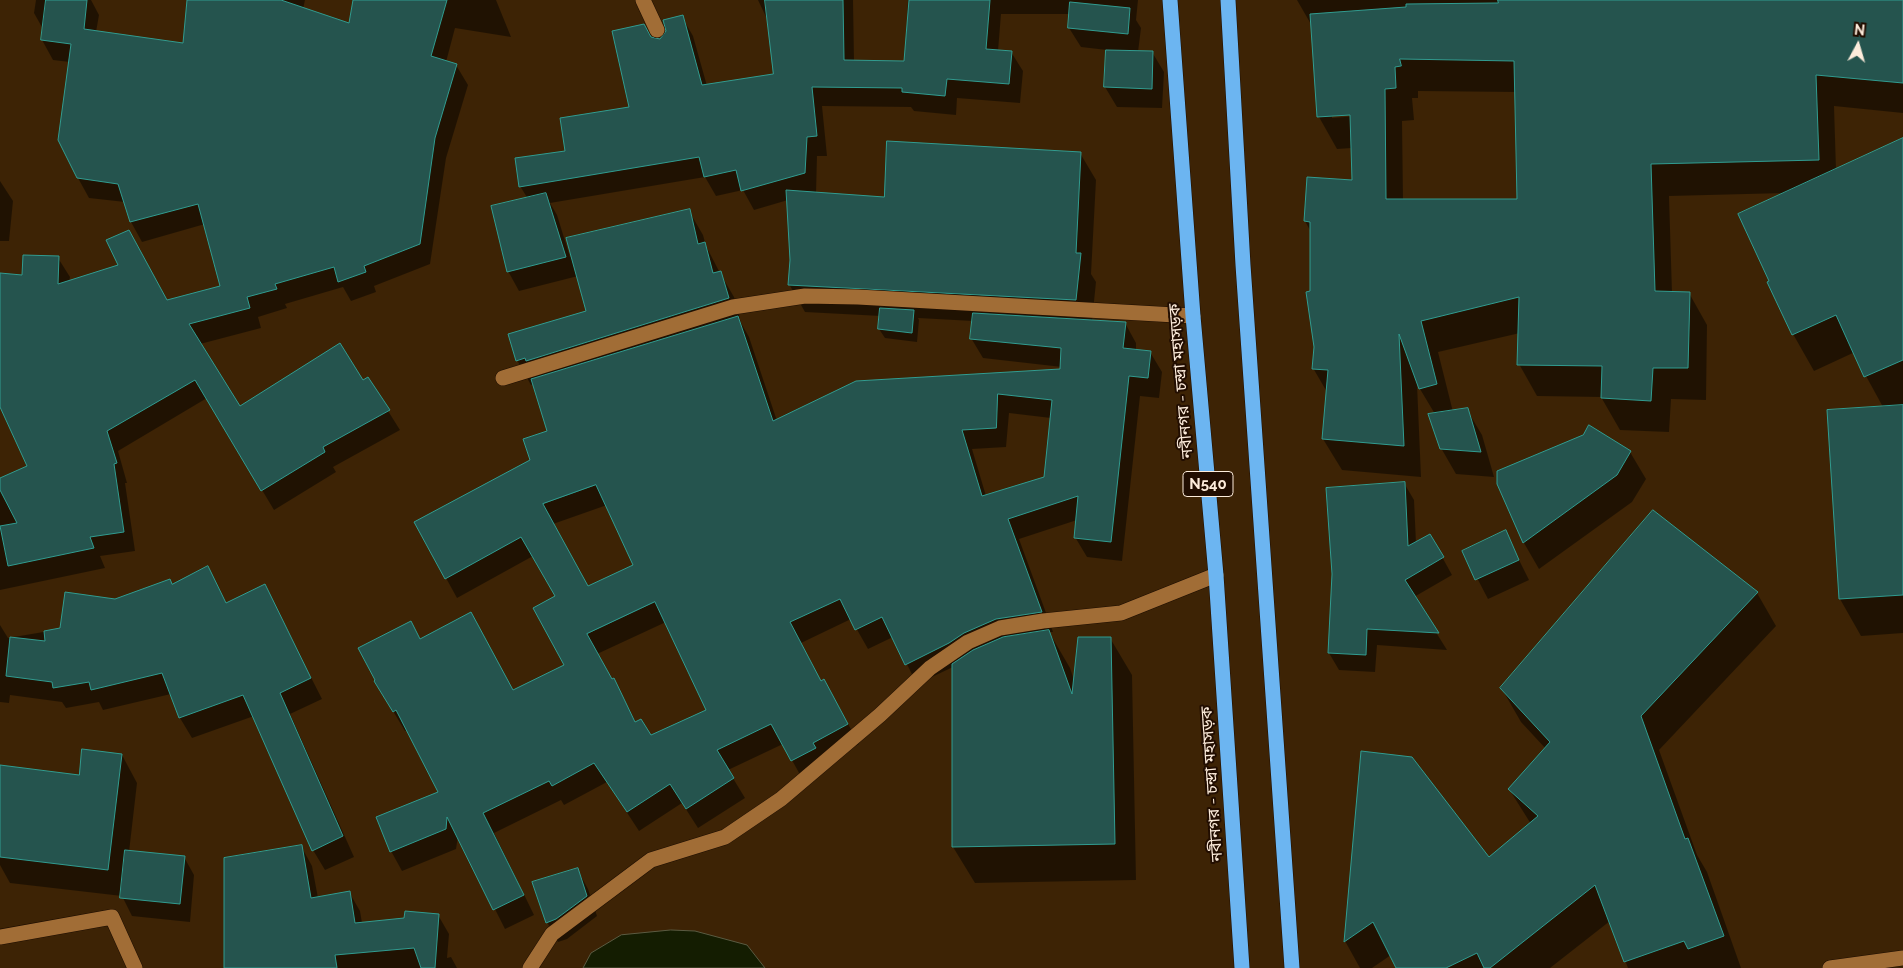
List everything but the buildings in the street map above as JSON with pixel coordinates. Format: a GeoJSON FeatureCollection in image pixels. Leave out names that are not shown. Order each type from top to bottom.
{"type":"FeatureCollection","features":[{"type":"Feature","properties":{"kind":"highway","name":"নবীনগর - চন্দ্রা মহাসড়ক"},"geometry":{"type":"LineString","coordinates":[[1170,0],[1193,316],[1216,575],[1242,968]]}},
{"type":"Feature","properties":{"kind":"highway","name":"N540"},"geometry":{"type":"LineString","coordinates":[[1228,0],[1244,275],[1292,968]]}},
{"type":"Feature","properties":{"kind":"street"},"geometry":{"type":"LineString","coordinates":[[643,0],[657,30]]}},
{"type":"Feature","properties":{"kind":"street"},"geometry":{"type":"LineString","coordinates":[[503,378],[733,307],[806,296],[858,297],[1193,316]]}},
{"type":"Feature","properties":{"kind":"street"},"geometry":{"type":"LineString","coordinates":[[530,968],[552,934],[652,860],[725,837],[781,799],[880,715],[930,668],[968,642],[1000,628],[1043,621],[1121,613],[1216,575]]}},
{"type":"Feature","properties":{"kind":"street"},"geometry":{"type":"LineString","coordinates":[[0,937],[112,917],[135,968]]}},
{"type":"Feature","properties":{"kind":"street"},"geometry":{"type":"LineString","coordinates":[[1830,968],[1903,958]]}},
{"type":"Feature","properties":{"kind":"shaded area"},"geometry":{"type":"Polygon","coordinates":[[[671,930],[695,931],[747,945],[765,968],[583,968],[591,953],[621,935],[671,930]]]}}]}
